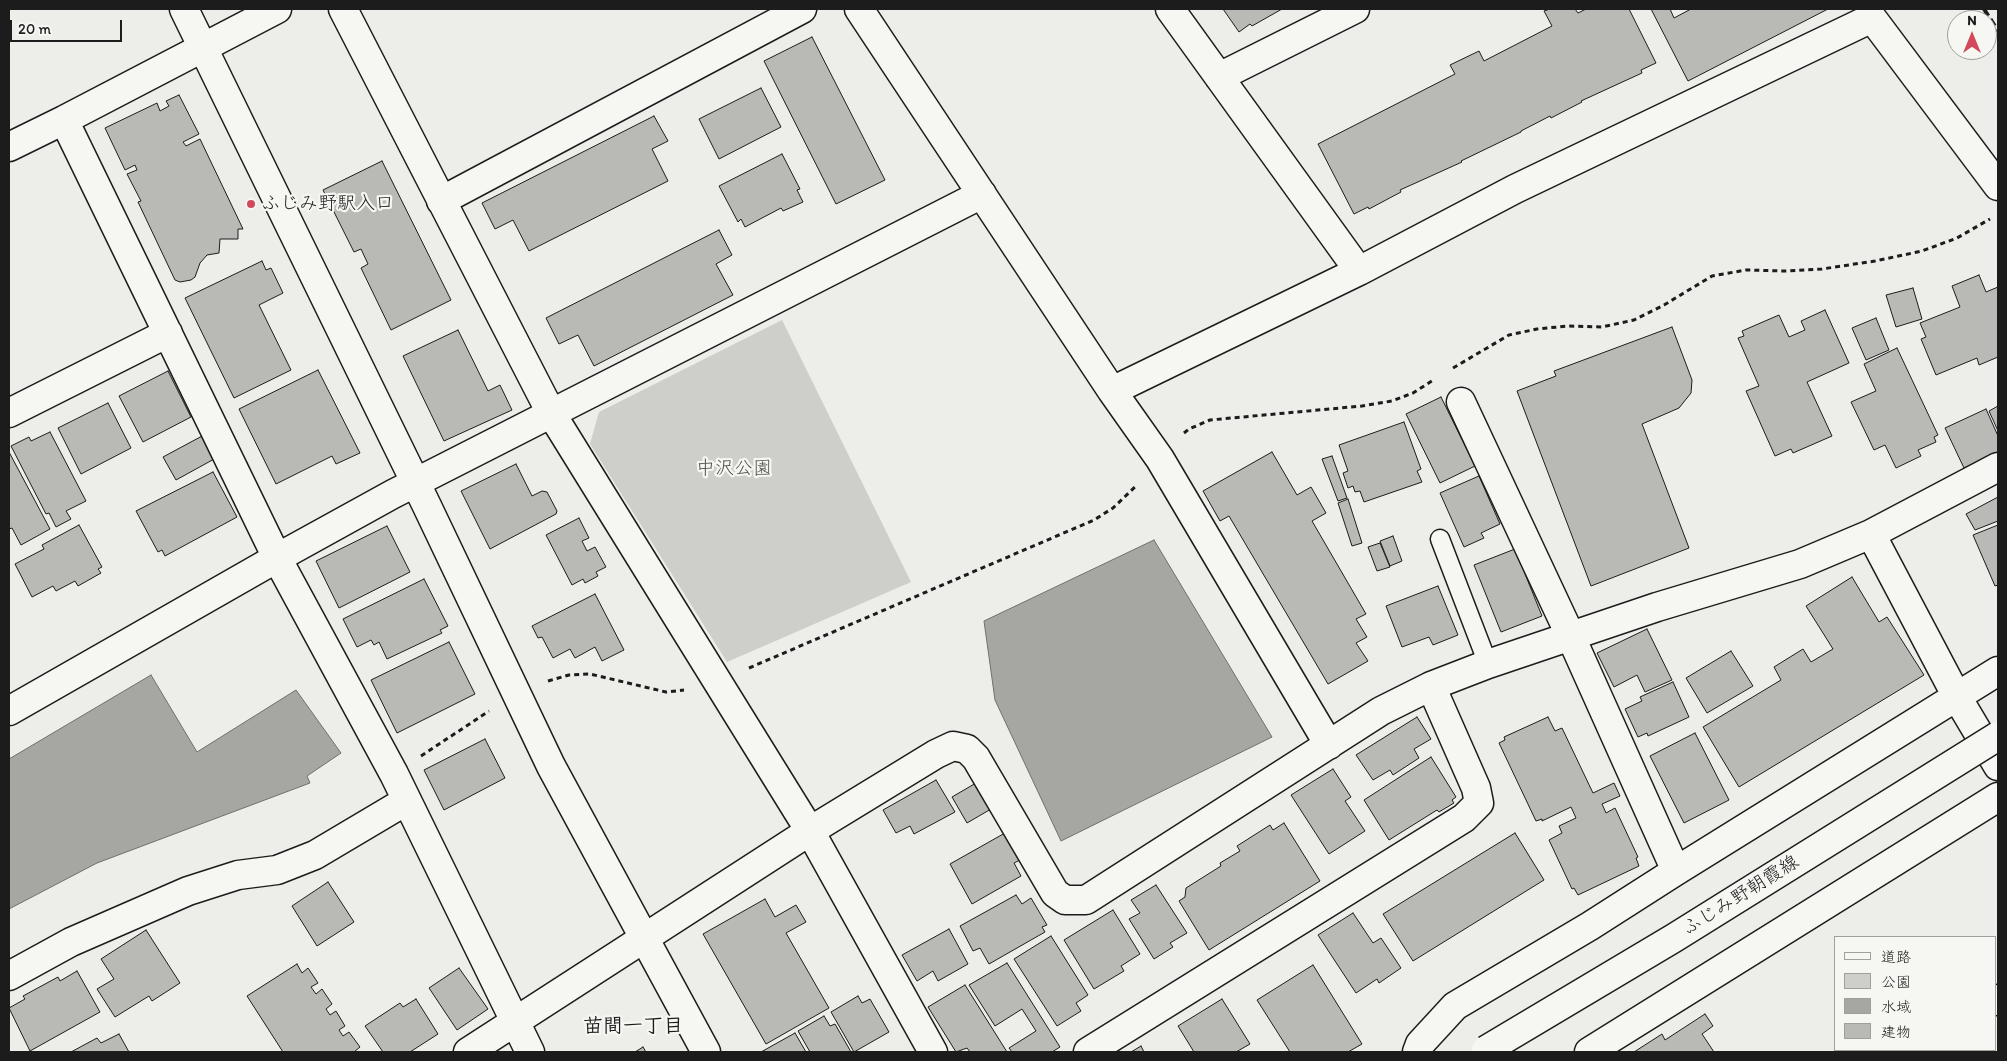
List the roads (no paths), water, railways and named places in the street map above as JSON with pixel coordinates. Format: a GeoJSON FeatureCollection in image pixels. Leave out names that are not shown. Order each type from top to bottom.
{"type":"FeatureCollection","features":[{"type":"Feature","properties":{"kind":"street"},"geometry":{"type":"LineString","coordinates":[[184,9],[551,766],[643,940],[706,1052]]}},
{"type":"Feature","properties":{"kind":"street"},"geometry":{"type":"LineString","coordinates":[[9,147],[277,9]]}},
{"type":"Feature","properties":{"kind":"street"},"geometry":{"type":"LineString","coordinates":[[343,9],[551,413],[810,832],[933,1052]]}},
{"type":"Feature","properties":{"kind":"street"},"geometry":{"type":"LineString","coordinates":[[441,201],[802,9]]}},
{"type":"Feature","properties":{"kind":"street"},"geometry":{"type":"LineString","coordinates":[[859,9],[1112,391],[1160,460],[1329,745]]}},
{"type":"Feature","properties":{"kind":"street"},"geometry":{"type":"LineString","coordinates":[[1170,9],[1359,271]]}},
{"type":"Feature","properties":{"kind":"street"},"geometry":{"type":"LineString","coordinates":[[1219,77],[1355,9]]}},
{"type":"Feature","properties":{"kind":"street"},"geometry":{"type":"LineString","coordinates":[[1112,391],[1359,271],[1515,189],[1868,14],[1998,186]]}},
{"type":"Feature","properties":{"kind":"street"},"geometry":{"type":"LineString","coordinates":[[64,120],[277,558],[406,801],[530,1052]]}},
{"type":"Feature","properties":{"kind":"street"},"geometry":{"type":"LineString","coordinates":[[9,711],[277,558],[415,483],[982,194]]}},
{"type":"Feature","properties":{"kind":"street"},"geometry":{"type":"LineString","coordinates":[[9,413],[168,333]]}},
{"type":"Feature","properties":{"kind":"street"},"geometry":{"type":"LineString","coordinates":[[1461,402],[1571,637],[1676,871]]}},
{"type":"Feature","properties":{"kind":"street"},"geometry":{"type":"LineString","coordinates":[[468,1052],[810,832],[936,754],[953,746],[967,749],[976,758],[1055,893],[1065,900],[1086,900],[1381,711],[1431,686],[1488,664],[1657,607],[1800,564],[1871,534],[1998,467]]}},
{"type":"Feature","properties":{"kind":"street"},"geometry":{"type":"LineString","coordinates":[[1871,534],[1956,697],[1998,766]]}},
{"type":"Feature","properties":{"kind":"street"},"geometry":{"type":"LineString","coordinates":[[1417,1052],[1420,1044],[1455,1006],[1590,926],[1998,671]]}},
{"type":"Feature","properties":{"kind":"street"},"geometry":{"type":"LineString","coordinates":[[1088,1052],[1464,818],[1479,803],[1476,788],[1431,686]]}},
{"type":"Feature","properties":{"kind":"street","name":"ふじみ野朝霞線"},"geometry":{"type":"LineString","coordinates":[[1484,1051],[1674,938],[1998,736]]}},
{"type":"Feature","properties":{"kind":"street"},"geometry":{"type":"LineString","coordinates":[[1589,1052],[1998,797]]}},
{"type":"Feature","properties":{"kind":"street"},"geometry":{"type":"LineString","coordinates":[[9,976],[70,942],[188,891],[238,875],[277,870],[315,855],[406,801]]}},
{"type":"Feature","properties":{"kind":"lane"},"geometry":{"type":"LineString","coordinates":[[1440,539],[1488,664]]}},
{"type":"Feature","properties":{"kind":"water"},"geometry":{"type":"Polygon","coordinates":[[[1154,540],[1272,737],[1061,841],[995,700],[984,621],[1154,540]]]}},
{"type":"Feature","properties":{"kind":"water"},"geometry":{"type":"Polygon","coordinates":[[[151,675],[197,752],[296,690],[341,753],[307,776],[310,783],[97,863],[9,909],[9,759],[151,675]]]}},
{"type":"Feature","properties":{"kind":"railway"},"geometry":{"type":"LineString","coordinates":[[1984,9],[1998,31]]}},
{"type":"Feature","properties":{"kind":"place","name":"ふじみ野駅入口"},"geometry":{"type":"Point","coordinates":[251,204]}},
{"type":"Feature","properties":{"kind":"district","name":"苗間一丁目"},"geometry":{"type":"Point","coordinates":[633,1027]}},
{"type":"Feature","properties":{"kind":"park label","name":"中沢公園"},"geometry":{"type":"Point","coordinates":[734,469]}}]}
